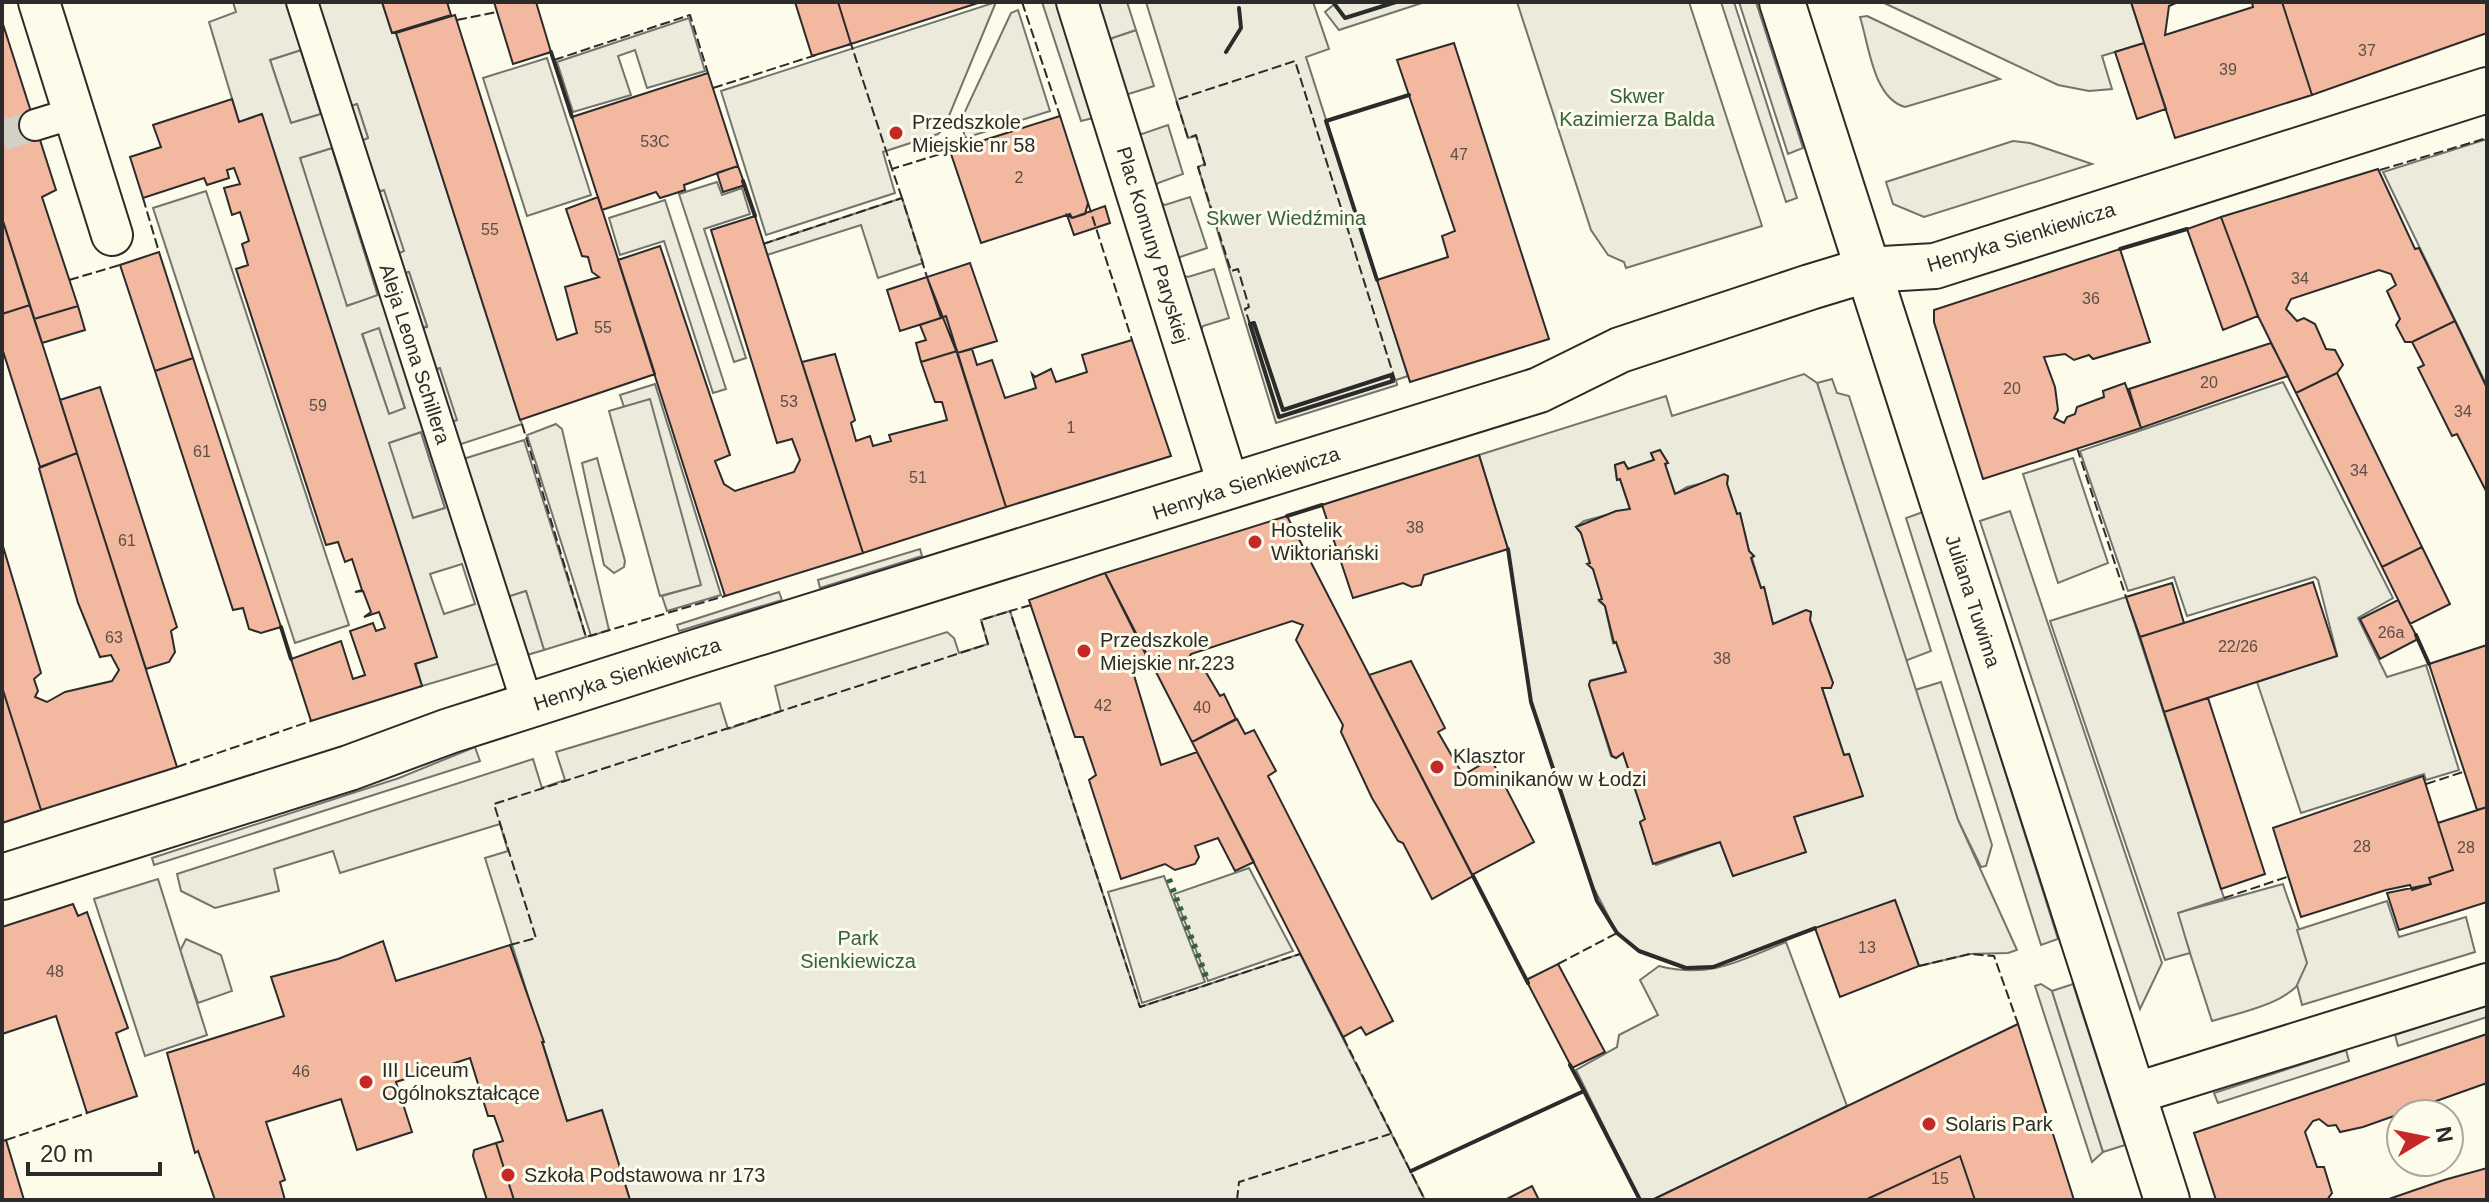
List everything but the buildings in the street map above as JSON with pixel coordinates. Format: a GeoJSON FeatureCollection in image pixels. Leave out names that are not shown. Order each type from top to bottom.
{"type":"FeatureCollection","features":[{"type":"Feature","properties":{"kind":"street"},"geometry":{"type":"LineString","coordinates":[[39,2],[112,235]]}},
{"type":"Feature","properties":{"kind":"street","name":"Aleja Leona Schillera"},"geometry":{"type":"LineString","coordinates":[[302,2],[528,706]]}},
{"type":"Feature","properties":{"kind":"street","name":"Plac Komuny Paryskiej"},"geometry":{"type":"LineString","coordinates":[[1077,2],[1229,487]]}},
{"type":"Feature","properties":{"kind":"street","name":"Juliana Tuwima"},"geometry":{"type":"LineString","coordinates":[[1782,2],[2167,1200]]}},
{"type":"Feature","properties":{"kind":"street","name":"Henryka Sienkiewicza"},"geometry":{"type":"LineString","coordinates":[[2,877],[349,768],[528,706],[1539,390],[1620,350],[1866,270],[1935,266],[2487,90]]}},
{"type":"Feature","properties":{"kind":"street"},"geometry":{"type":"LineString","coordinates":[[35,125],[74,113]]}},
{"type":"Feature","properties":{"kind":"street"},"geometry":{"type":"LineString","coordinates":[[2133,1094],[2487,984]]}},
{"type":"Feature","properties":{"kind":"green space"},"geometry":{"type":"Polygon","coordinates":[[[315,2],[382,2],[392,33],[396,33],[522,424],[455,446],[419,329],[427,327],[409,272],[401,275],[360,141],[368,138],[357,104],[348,107],[315,2]]]}},
{"type":"Feature","properties":{"kind":"green space"},"geometry":{"type":"Polygon","coordinates":[[[996,2],[944,128],[938,134],[883,152],[895,193],[766,235],[721,91],[996,2]]]}},
{"type":"Feature","properties":{"kind":"green space"},"geometry":{"type":"Polygon","coordinates":[[[1042,2],[1056,2],[1093,118],[1081,121],[1042,2]]]}},
{"type":"Feature","properties":{"kind":"green space","name":"Skwer Wiedźmina"},"geometry":{"type":"Polygon","coordinates":[[[1146,2],[1313,2],[1329,49],[1306,57],[1408,376],[1396,380],[1397,385],[1276,423],[1198,167],[1205,164],[1196,136],[1188,138],[1146,2]]]}},
{"type":"Feature","properties":{"kind":"green space"},"geometry":{"type":"Polygon","coordinates":[[[1337,2],[1425,2],[1339,30],[1325,12],[1337,2]]]}},
{"type":"Feature","properties":{"kind":"green space","name":"Skwer Kazimierza Balda"},"geometry":{"type":"Polygon","coordinates":[[[1517,2],[1689,2],[1762,226],[1626,268],[1624,262],[1608,255],[1591,230],[1517,2]]]}},
{"type":"Feature","properties":{"kind":"green space"},"geometry":{"type":"Polygon","coordinates":[[[1721,2],[1734,2],[1797,198],[1786,202],[1721,2]]]}},
{"type":"Feature","properties":{"kind":"green space"},"geometry":{"type":"Polygon","coordinates":[[[1882,2],[2131,2],[2144,43],[2102,56],[2112,89],[2089,91],[2058,85],[1882,2]]]}},
{"type":"Feature","properties":{"kind":"green space"},"geometry":{"type":"Polygon","coordinates":[[[1018,10],[1050,111],[965,138],[961,120],[1011,13],[1018,10]]]}},
{"type":"Feature","properties":{"kind":"green space"},"geometry":{"type":"Polygon","coordinates":[[[1867,16],[2000,79],[1905,107],[1894,102],[1879,82],[1874,69],[1860,17],[1867,16]]]}},
{"type":"Feature","properties":{"kind":"green space"},"geometry":{"type":"Polygon","coordinates":[[[689,18],[705,71],[647,88],[635,50],[618,56],[631,95],[573,112],[557,62],[689,18]]]}},
{"type":"Feature","properties":{"kind":"green space"},"geometry":{"type":"Polygon","coordinates":[[[1136,30],[1154,86],[1122,96],[1107,47],[1112,38],[1136,30]]]}},
{"type":"Feature","properties":{"kind":"green space"},"geometry":{"type":"Polygon","coordinates":[[[301,50],[321,114],[291,123],[270,60],[301,50]]]}},
{"type":"Feature","properties":{"kind":"green space"},"geometry":{"type":"Polygon","coordinates":[[[2013,141],[2030,143],[2092,164],[1924,217],[1893,204],[1886,182],[2013,141]]]}},
{"type":"Feature","properties":{"kind":"green space"},"geometry":{"type":"Polygon","coordinates":[[[332,148],[378,296],[346,306],[300,158],[332,148]]]}},
{"type":"Feature","properties":{"kind":"green space"},"geometry":{"type":"Polygon","coordinates":[[[717,182],[722,195],[742,188],[750,214],[704,229],[746,358],[734,362],[679,194],[717,182]]]}},
{"type":"Feature","properties":{"kind":"green space"},"geometry":{"type":"Polygon","coordinates":[[[902,198],[923,263],[878,278],[861,225],[767,255],[763,244],[902,198]]]}},
{"type":"Feature","properties":{"kind":"green space"},"geometry":{"type":"Polygon","coordinates":[[[665,200],[726,389],[713,393],[664,241],[620,255],[609,218],[665,200]]]}},
{"type":"Feature","properties":{"kind":"green space"},"geometry":{"type":"Polygon","coordinates":[[[379,327],[405,409],[389,415],[362,333],[379,327]]]}},
{"type":"Feature","properties":{"kind":"green space"},"geometry":{"type":"Polygon","coordinates":[[[1832,379],[1837,393],[1849,396],[1931,651],[1905,661],[1817,383],[1832,379]]]}},
{"type":"Feature","properties":{"kind":"green space"},"geometry":{"type":"Polygon","coordinates":[[[655,384],[721,595],[667,611],[662,596],[700,585],[649,400],[624,407],[620,395],[655,384]]]}},
{"type":"Feature","properties":{"kind":"green space"},"geometry":{"type":"Polygon","coordinates":[[[556,424],[562,429],[609,630],[591,636],[527,435],[556,424]]]}},
{"type":"Feature","properties":{"kind":"green space"},"geometry":{"type":"Polygon","coordinates":[[[421,432],[445,508],[413,518],[388,443],[421,432]]]}},
{"type":"Feature","properties":{"kind":"green space"},"geometry":{"type":"Polygon","coordinates":[[[524,440],[586,637],[544,650],[526,591],[504,598],[460,460],[524,440]]]}},
{"type":"Feature","properties":{"kind":"green space"},"geometry":{"type":"Polygon","coordinates":[[[597,458],[625,561],[624,567],[614,573],[604,565],[582,463],[597,458]]]}},
{"type":"Feature","properties":{"kind":"green space"},"geometry":{"type":"Polygon","coordinates":[[[2073,458],[2108,563],[2058,583],[2023,474],[2073,458]]]}},
{"type":"Feature","properties":{"kind":"green space"},"geometry":{"type":"Polygon","coordinates":[[[920,549],[922,556],[820,588],[818,580],[920,549]]]}},
{"type":"Feature","properties":{"kind":"green space"},"geometry":{"type":"Polygon","coordinates":[[[779,592],[782,600],[679,631],[677,625],[779,592]]]}},
{"type":"Feature","properties":{"kind":"green space","name":"Park Sienkiewicza"},"geometry":{"type":"Polygon","coordinates":[[[1010,611],[1140,1007],[1300,954],[1425,1200],[630,1200],[602,1110],[567,1121],[485,858],[508,851],[500,824],[340,873],[333,851],[274,869],[279,891],[215,908],[181,891],[177,874],[533,759],[542,788],[565,780],[556,752],[720,703],[728,729],[781,711],[775,686],[947,632],[954,638],[959,653],[988,644],[981,620],[1010,611]]]}},
{"type":"Feature","properties":{"kind":"green space"},"geometry":{"type":"Polygon","coordinates":[[[1941,682],[1992,845],[1986,866],[1981,867],[1958,820],[1915,690],[1941,682]]]}},
{"type":"Feature","properties":{"kind":"green space"},"geometry":{"type":"Polygon","coordinates":[[[475,747],[480,761],[154,865],[152,858],[399,778],[475,747]]]}},
{"type":"Feature","properties":{"kind":"green space"},"geometry":{"type":"Polygon","coordinates":[[[1249,868],[1293,951],[1208,981],[1174,894],[1249,868]]]}},
{"type":"Feature","properties":{"kind":"green space"},"geometry":{"type":"Polygon","coordinates":[[[2283,884],[2306,953],[2304,975],[2297,986],[2270,1003],[2212,1021],[2177,913],[2283,884]]]}},
{"type":"Feature","properties":{"kind":"green space"},"geometry":{"type":"Polygon","coordinates":[[[186,939],[221,955],[232,991],[198,1003],[180,951],[186,939]]]}},
{"type":"Feature","properties":{"kind":"green space"},"geometry":{"type":"Polygon","coordinates":[[[1786,942],[1847,1106],[1652,1200],[1640,1200],[1576,1070],[1617,1047],[1619,1035],[1658,1015],[1640,980],[1659,966],[1709,969],[1786,942]]]}},
{"type":"Feature","properties":{"kind":"green space"},"geometry":{"type":"Polygon","coordinates":[[[2041,984],[2052,991],[2103,1152],[2092,1162],[2035,986],[2041,984]]]}},
{"type":"Feature","properties":{"kind":"green space"},"geometry":{"type":"Polygon","coordinates":[[[2487,1005],[2487,1017],[2398,1046],[2395,1035],[2487,1005]]]}},
{"type":"Feature","properties":{"kind":"green space"},"geometry":{"type":"Polygon","coordinates":[[[2346,1050],[2349,1061],[2218,1103],[2214,1093],[2346,1050]]]}},
{"type":"Feature","properties":{"kind":"shaded area"},"geometry":{"type":"Polygon","coordinates":[[[233,2],[315,2],[349,107],[357,104],[368,138],[361,141],[377,192],[384,190],[404,251],[395,255],[401,274],[409,272],[427,326],[420,329],[433,370],[440,368],[457,420],[448,423],[504,598],[526,591],[544,650],[422,686],[261,114],[239,122],[209,22],[236,12],[233,2]],[[301,50],[270,60],[291,123],[321,114],[301,50]],[[332,148],[300,158],[347,306],[378,295],[332,148]],[[379,328],[362,334],[389,414],[405,408],[379,328]],[[421,432],[389,443],[413,518],[445,508],[421,432]],[[462,564],[430,574],[444,614],[475,604],[462,564]]]}},
{"type":"Feature","properties":{"kind":"shaded area"},"geometry":{"type":"Polygon","coordinates":[[[1092,2],[1127,2],[1136,30],[1112,38],[1107,47],[1092,2]]]}},
{"type":"Feature","properties":{"kind":"shaded area"},"geometry":{"type":"Polygon","coordinates":[[[1739,2],[1756,2],[1803,148],[1788,154],[1739,2]]]}},
{"type":"Feature","properties":{"kind":"shaded area"},"geometry":{"type":"Polygon","coordinates":[[[547,58],[591,195],[527,216],[483,78],[547,58]]]}},
{"type":"Feature","properties":{"kind":"shaded area"},"geometry":{"type":"Polygon","coordinates":[[[1168,125],[1183,174],[1158,183],[1153,190],[1133,130],[1142,134],[1168,125]]]}},
{"type":"Feature","properties":{"kind":"shaded area"},"geometry":{"type":"Polygon","coordinates":[[[2487,139],[2487,386],[2383,172],[2487,139]]]}},
{"type":"Feature","properties":{"kind":"shaded area"},"geometry":{"type":"Polygon","coordinates":[[[206,191],[349,625],[295,643],[153,208],[206,191]]]}},
{"type":"Feature","properties":{"kind":"shaded area"},"geometry":{"type":"Polygon","coordinates":[[[1190,197],[1207,248],[1180,257],[1177,264],[1156,201],[1165,205],[1190,197]]]}},
{"type":"Feature","properties":{"kind":"shaded area"},"geometry":{"type":"Polygon","coordinates":[[[1214,269],[1229,318],[1203,326],[1199,336],[1179,274],[1188,277],[1214,269]]]}},
{"type":"Feature","properties":{"kind":"shaded area"},"geometry":{"type":"Polygon","coordinates":[[[1804,374],[1817,383],[1958,820],[2017,950],[1970,954],[1919,966],[1895,900],[1713,967],[1686,968],[1639,951],[1617,933],[1589,879],[1531,702],[1508,549],[1479,455],[1666,396],[1672,416],[1804,374]],[[1660,450],[1651,453],[1654,460],[1628,469],[1624,462],[1615,465],[1617,480],[1620,479],[1630,509],[1584,521],[1576,527],[1581,533],[1588,564],[1593,569],[1602,599],[1599,601],[1605,606],[1613,643],[1616,642],[1626,672],[1591,680],[1589,685],[1611,756],[1616,758],[1623,753],[1645,819],[1640,823],[1656,865],[1720,842],[1733,876],[1805,852],[1794,817],[1860,796],[1849,754],[1844,755],[1822,688],[1830,688],[1833,683],[1810,620],[1811,612],[1806,610],[1773,624],[1764,587],[1761,588],[1752,558],[1754,556],[1749,551],[1740,514],[1737,514],[1727,484],[1728,477],[1687,487],[1675,494],[1665,464],[1668,463],[1660,450]]]}},
{"type":"Feature","properties":{"kind":"shaded area"},"geometry":{"type":"Polygon","coordinates":[[[2283,382],[2393,598],[2358,618],[2387,677],[2426,665],[2459,770],[2426,780],[2424,774],[2301,813],[2257,682],[2337,655],[2318,580],[2315,577],[2187,616],[2174,577],[2128,591],[2080,451],[2283,382]]]}},
{"type":"Feature","properties":{"kind":"shaded area"},"geometry":{"type":"Polygon","coordinates":[[[650,399],[701,585],[660,596],[609,411],[650,399]]]}},
{"type":"Feature","properties":{"kind":"shaded area"},"geometry":{"type":"Polygon","coordinates":[[[2010,511],[2162,963],[2140,1009],[1980,521],[2010,511]]]}},
{"type":"Feature","properties":{"kind":"shaded area"},"geometry":{"type":"Polygon","coordinates":[[[1923,512],[2058,939],[2041,945],[1906,518],[1923,512]]]}},
{"type":"Feature","properties":{"kind":"shaded area"},"geometry":{"type":"Polygon","coordinates":[[[2126,597],[2224,898],[2178,913],[2190,953],[2165,960],[2050,621],[2126,597]]]}},
{"type":"Feature","properties":{"kind":"shaded area"},"geometry":{"type":"Polygon","coordinates":[[[1164,876],[1205,982],[1142,1003],[1108,892],[1164,876]]]}},
{"type":"Feature","properties":{"kind":"shaded area"},"geometry":{"type":"Polygon","coordinates":[[[158,879],[207,1035],[145,1056],[94,899],[158,879]]]}},
{"type":"Feature","properties":{"kind":"shaded area"},"geometry":{"type":"Polygon","coordinates":[[[2387,901],[2399,937],[2466,917],[2475,952],[2302,1005],[2297,985],[2307,963],[2297,930],[2387,901]]]}},
{"type":"Feature","properties":{"kind":"shaded area"},"geometry":{"type":"Polygon","coordinates":[[[2073,984],[2125,1145],[2103,1152],[2052,991],[2073,984]]]}},
{"type":"Feature","properties":{"kind":"tunnel"},"geometry":{"type":"LineString","coordinates":[[2,136],[35,125]]}},
{"type":"Feature","properties":{"kind":"hedge"},"geometry":{"type":"LineString","coordinates":[[1169,879],[1207,979]]}},
{"type":"Feature","properties":{"kind":"fence"},"geometry":{"type":"LineString","coordinates":[[1022,2],[1060,116]]}},
{"type":"Feature","properties":{"kind":"fence"},"geometry":{"type":"LineString","coordinates":[[457,20],[497,12]]}},
{"type":"Feature","properties":{"kind":"fence"},"geometry":{"type":"LineString","coordinates":[[554,60],[690,15],[708,73]]}},
{"type":"Feature","properties":{"kind":"fence"},"geometry":{"type":"LineString","coordinates":[[847,45],[851,44],[892,169]]}},
{"type":"Feature","properties":{"kind":"fence"},"geometry":{"type":"LineString","coordinates":[[713,88],[816,55]]}},
{"type":"Feature","properties":{"kind":"fence"},"geometry":{"type":"LineString","coordinates":[[1250,324],[1245,309],[1249,307],[1238,269],[1231,271],[1198,167],[1205,165],[1196,135],[1188,138],[1176,100],[1295,61],[1395,380]]}},
{"type":"Feature","properties":{"kind":"fence"},"geometry":{"type":"LineString","coordinates":[[2380,170],[2487,138]]}},
{"type":"Feature","properties":{"kind":"fence"},"geometry":{"type":"LineString","coordinates":[[902,198],[892,169],[950,151]]}},
{"type":"Feature","properties":{"kind":"fence"},"geometry":{"type":"LineString","coordinates":[[143,198],[159,252]]}},
{"type":"Feature","properties":{"kind":"fence"},"geometry":{"type":"LineString","coordinates":[[763,244],[902,198],[927,277]]}},
{"type":"Feature","properties":{"kind":"fence"},"geometry":{"type":"LineString","coordinates":[[1088,203],[1132,340]]}},
{"type":"Feature","properties":{"kind":"fence"},"geometry":{"type":"LineString","coordinates":[[69,280],[120,265]]}},
{"type":"Feature","properties":{"kind":"fence"},"geometry":{"type":"LineString","coordinates":[[522,424],[586,637],[725,596]]}},
{"type":"Feature","properties":{"kind":"fence"},"geometry":{"type":"LineString","coordinates":[[2077,448],[2126,597]]}},
{"type":"Feature","properties":{"kind":"fence"},"geometry":{"type":"LineString","coordinates":[[1031,605],[1010,611],[1140,1007],[1300,954]]}},
{"type":"Feature","properties":{"kind":"fence"},"geometry":{"type":"LineString","coordinates":[[510,945],[536,938],[494,804],[988,644],[981,620],[1010,611]]}},
{"type":"Feature","properties":{"kind":"fence"},"geometry":{"type":"LineString","coordinates":[[177,767],[311,721]]}},
{"type":"Feature","properties":{"kind":"fence"},"geometry":{"type":"LineString","coordinates":[[2426,784],[2463,772]]}},
{"type":"Feature","properties":{"kind":"fence"},"geometry":{"type":"LineString","coordinates":[[2224,898],[2287,877]]}},
{"type":"Feature","properties":{"kind":"fence"},"geometry":{"type":"LineString","coordinates":[[1558,964],[1617,933]]}},
{"type":"Feature","properties":{"kind":"fence"},"geometry":{"type":"LineString","coordinates":[[1919,966],[1970,954],[1994,956],[2018,1024]]}},
{"type":"Feature","properties":{"kind":"fence"},"geometry":{"type":"LineString","coordinates":[[1343,1037],[1425,1200]]}},
{"type":"Feature","properties":{"kind":"fence"},"geometry":{"type":"LineString","coordinates":[[6,1140],[87,1113]]}},
{"type":"Feature","properties":{"kind":"fence"},"geometry":{"type":"LineString","coordinates":[[1237,1200],[1239,1182],[1390,1134]]}},
{"type":"Feature","properties":{"kind":"wall"},"geometry":{"type":"LineString","coordinates":[[1333,2],[1345,18],[1396,2]]}},
{"type":"Feature","properties":{"kind":"wall"},"geometry":{"type":"LineString","coordinates":[[1226,52],[1241,28],[1239,8]]}},
{"type":"Feature","properties":{"kind":"wall"},"geometry":{"type":"LineString","coordinates":[[551,52],[572,117]]}},
{"type":"Feature","properties":{"kind":"wall"},"geometry":{"type":"LineString","coordinates":[[1377,280],[1326,121],[1409,95]]}},
{"type":"Feature","properties":{"kind":"wall"},"geometry":{"type":"LineString","coordinates":[[743,181],[755,216]]}},
{"type":"Feature","properties":{"kind":"wall"},"geometry":{"type":"LineString","coordinates":[[2120,249],[2187,229]]}},
{"type":"Feature","properties":{"kind":"wall"},"geometry":{"type":"LineString","coordinates":[[1254,323],[1283,410],[1391,375],[1393,381],[1279,417],[1250,324],[1254,323]]}},
{"type":"Feature","properties":{"kind":"wall"},"geometry":{"type":"LineString","coordinates":[[1287,516],[1322,505]]}},
{"type":"Feature","properties":{"kind":"wall"},"geometry":{"type":"LineString","coordinates":[[1508,549],[1531,702],[1597,901],[1617,933],[1639,951],[1686,968],[1713,967],[1815,928]]}},
{"type":"Feature","properties":{"kind":"wall"},"geometry":{"type":"LineString","coordinates":[[281,627],[291,659]]}},
{"type":"Feature","properties":{"kind":"wall"},"geometry":{"type":"LineString","coordinates":[[2416,635],[2429,664]]}},
{"type":"Feature","properties":{"kind":"wall"},"geometry":{"type":"LineString","coordinates":[[1473,876],[1528,983]]}},
{"type":"Feature","properties":{"kind":"wall"},"geometry":{"type":"LineString","coordinates":[[1411,1171],[1584,1091],[1570,1065]]}},
{"type":"Feature","properties":{"kind":"wall"},"geometry":{"type":"LineString","coordinates":[[1584,1091],[1640,1200]]}},
{"type":"Feature","properties":{"kind":"place","name":"Przedszkole Miejskie nr 58"},"geometry":{"type":"Point","coordinates":[896,133]}},
{"type":"Feature","properties":{"kind":"place","name":"Hostelik Wiktoriański"},"geometry":{"type":"Point","coordinates":[1255,542]}},
{"type":"Feature","properties":{"kind":"place","name":"Przedszkole Miejskie nr 223"},"geometry":{"type":"Point","coordinates":[1084,651]}},
{"type":"Feature","properties":{"kind":"place","name":"Klasztor Dominikanów w Łodzi"},"geometry":{"type":"Point","coordinates":[1437,767]}},
{"type":"Feature","properties":{"kind":"place","name":"III Liceum Ogólnokształcące"},"geometry":{"type":"Point","coordinates":[366,1082]}},
{"type":"Feature","properties":{"kind":"place","name":"Solaris Park"},"geometry":{"type":"Point","coordinates":[1929,1124]}},
{"type":"Feature","properties":{"kind":"place","name":"Szkoła Podstawowa nr 173"},"geometry":{"type":"Point","coordinates":[508,1175]}}]}
